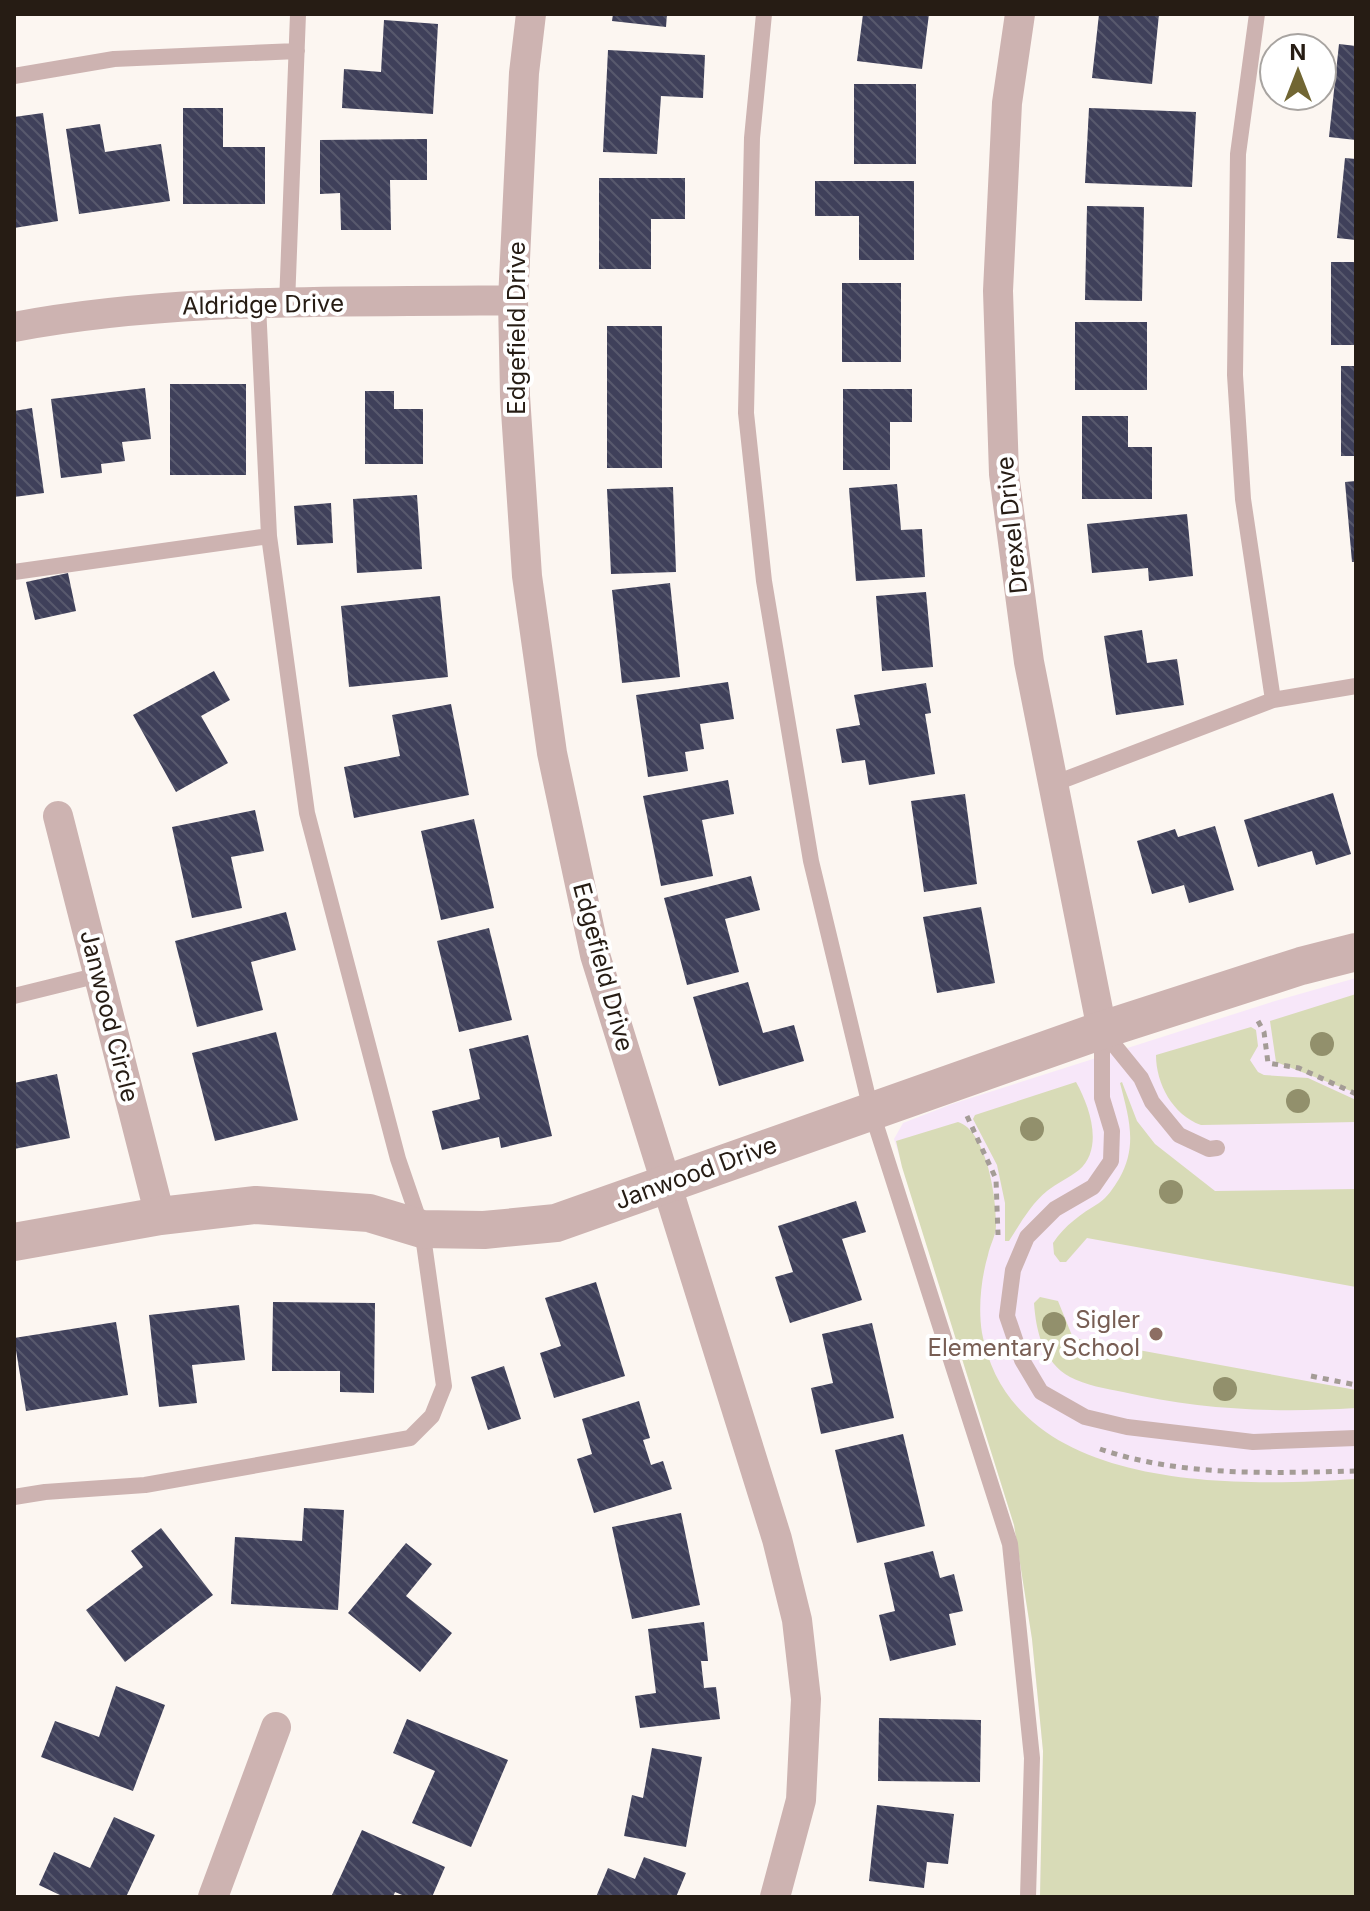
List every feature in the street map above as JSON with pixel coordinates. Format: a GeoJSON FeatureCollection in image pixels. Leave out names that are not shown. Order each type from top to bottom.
{"type":"FeatureCollection","features":[{"type":"Feature","properties":{"kind":"street","name":"Edgefield Drive"},"geometry":{"type":"LineString","coordinates":[[531,14],[524,73],[513,300],[515,396],[527,576],[552,753],[595,955],[777,1539],[797,1620],[806,1699],[801,1800],[775,1897]]}},
{"type":"Feature","properties":{"kind":"street","name":"Drexel Drive"},"geometry":{"type":"LineString","coordinates":[[1020,14],[1007,103],[998,291],[1004,474],[1029,662],[1102,1030]]}},
{"type":"Feature","properties":{"kind":"street","name":"Aldridge Drive"},"geometry":{"type":"LineString","coordinates":[[14,327],[55,319],[178,307],[513,300]]}},
{"type":"Feature","properties":{"kind":"street","name":"Janwood Circle"},"geometry":{"type":"LineString","coordinates":[[58,816],[160,1216]]}},
{"type":"Feature","properties":{"kind":"street","name":"Janwood Drive"},"geometry":{"type":"LineString","coordinates":[[14,1242],[160,1216],[256,1205],[369,1213],[422,1229],[484,1230],[556,1223],[1102,1030],[1301,966],[1356,952]]}},
{"type":"Feature","properties":{"kind":"street"},"geometry":{"type":"LineString","coordinates":[[213,1897],[276,1727]]}},
{"type":"Feature","properties":{"kind":"lane"},"geometry":{"type":"LineString","coordinates":[[14,1497],[145,1485],[410,1438],[432,1416],[444,1386],[422,1229],[398,1159],[307,813],[269,536],[272,304],[298,14]]}},
{"type":"Feature","properties":{"kind":"lane"},"geometry":{"type":"LineString","coordinates":[[764,14],[752,138],[746,413],[764,581],[811,861],[871,1110],[1010,1544],[1032,1758],[1028,1897]]}},
{"type":"Feature","properties":{"kind":"lane"},"geometry":{"type":"LineString","coordinates":[[1257,14],[1238,154],[1235,375],[1243,499],[1273,700]]}},
{"type":"Feature","properties":{"kind":"lane"},"geometry":{"type":"LineString","coordinates":[[14,76],[114,59],[297,51]]}},
{"type":"Feature","properties":{"kind":"lane"},"geometry":{"type":"LineString","coordinates":[[14,572],[269,536]]}},
{"type":"Feature","properties":{"kind":"lane"},"geometry":{"type":"LineString","coordinates":[[1053,784],[1273,700],[1356,686]]}},
{"type":"Feature","properties":{"kind":"lane"},"geometry":{"type":"LineString","coordinates":[[14,996],[99,975]]}},
{"type":"Feature","properties":{"kind":"lane"},"geometry":{"type":"LineString","coordinates":[[1102,1030],[1141,1078],[1152,1102],[1179,1135],[1209,1149],[1217,1148]]}},
{"type":"Feature","properties":{"kind":"lane"},"geometry":{"type":"LineString","coordinates":[[1102,1030],[1102,1098],[1112,1131],[1111,1161],[1093,1187],[1055,1209],[1027,1237],[1013,1270],[1007,1316],[1022,1360],[1041,1392],[1085,1417],[1127,1427],[1253,1442],[1356,1438]]}},
{"type":"Feature","properties":{"kind":"path"},"geometry":{"type":"LineString","coordinates":[[1258,1021],[1264,1032],[1268,1063],[1299,1068],[1356,1094]]}},
{"type":"Feature","properties":{"kind":"path"},"geometry":{"type":"LineString","coordinates":[[967,1115],[996,1179],[1000,1227],[998,1241]]}},
{"type":"Feature","properties":{"kind":"path"},"geometry":{"type":"LineString","coordinates":[[1311,1376],[1356,1385]]}},
{"type":"Feature","properties":{"kind":"path"},"geometry":{"type":"LineString","coordinates":[[1094,1447],[1117,1455],[1198,1470],[1356,1471]]}},
{"type":"Feature","properties":{"kind":"shaded area","name":"Sigler Elementary School"},"geometry":{"type":"Polygon","coordinates":[[[1356,978],[1356,1897],[1040,1897],[1043,1751],[1032,1639],[1014,1525],[894,1139],[903,1123],[952,1104],[1356,978]]]}},
{"type":"Feature","properties":{"kind":"green space"},"geometry":{"type":"Polygon","coordinates":[[[1356,994],[1356,1093],[1276,1062],[1270,1021],[1356,994]]]}},
{"type":"Feature","properties":{"kind":"green space"},"geometry":{"type":"Polygon","coordinates":[[[1251,1027],[1256,1030],[1258,1046],[1250,1060],[1258,1072],[1308,1078],[1356,1100],[1356,1122],[1201,1125],[1182,1114],[1163,1087],[1156,1055],[1251,1027]]]}},
{"type":"Feature","properties":{"kind":"green space"},"geometry":{"type":"Polygon","coordinates":[[[1076,1082],[1092,1127],[1093,1139],[1087,1161],[1041,1196],[1009,1241],[1005,1241],[1005,1203],[997,1165],[973,1119],[975,1115],[1076,1082]]]}},
{"type":"Feature","properties":{"kind":"green space"},"geometry":{"type":"Polygon","coordinates":[[[1122,1082],[1137,1121],[1155,1144],[1215,1191],[1356,1189],[1356,1287],[1087,1238],[1066,1262],[1060,1262],[1054,1254],[1053,1243],[1074,1220],[1105,1198],[1125,1167],[1130,1132],[1122,1082]]]}},
{"type":"Feature","properties":{"kind":"green space"},"geometry":{"type":"Polygon","coordinates":[[[958,1122],[968,1128],[983,1152],[995,1200],[996,1229],[981,1294],[982,1333],[1002,1386],[1036,1424],[1081,1452],[1134,1469],[1192,1479],[1306,1482],[1356,1479],[1356,1897],[1040,1897],[1043,1751],[1032,1639],[1014,1525],[896,1141],[958,1122]]]}},
{"type":"Feature","properties":{"kind":"green space"},"geometry":{"type":"Polygon","coordinates":[[[1040,1297],[1058,1301],[1073,1338],[1356,1390],[1356,1408],[1268,1410],[1210,1406],[1152,1398],[1082,1382],[1061,1371],[1047,1354],[1035,1314],[1034,1303],[1040,1297]]]}},
{"type":"Feature","properties":{"kind":"building"},"geometry":{"type":"Polygon","coordinates":[[[613,14],[667,14],[666,27],[612,21],[613,14]]]}},
{"type":"Feature","properties":{"kind":"building"},"geometry":{"type":"Polygon","coordinates":[[[863,14],[929,14],[922,69],[857,61],[863,14]]]}},
{"type":"Feature","properties":{"kind":"building"},"geometry":{"type":"Polygon","coordinates":[[[1099,14],[1159,14],[1152,84],[1092,78],[1099,14]]]}},
{"type":"Feature","properties":{"kind":"building"},"geometry":{"type":"Polygon","coordinates":[[[384,20],[438,24],[433,114],[342,108],[344,69],[381,72],[384,20]]]}},
{"type":"Feature","properties":{"kind":"building"},"geometry":{"type":"Polygon","coordinates":[[[1339,44],[1356,46],[1356,140],[1329,137],[1332,112],[1338,112],[1339,44]]]}},
{"type":"Feature","properties":{"kind":"building"},"geometry":{"type":"Polygon","coordinates":[[[608,50],[705,55],[703,98],[661,96],[657,154],[603,152],[608,50]]]}},
{"type":"Feature","properties":{"kind":"building"},"geometry":{"type":"Polygon","coordinates":[[[854,84],[916,84],[916,164],[854,164],[854,84]]]}},
{"type":"Feature","properties":{"kind":"building"},"geometry":{"type":"Polygon","coordinates":[[[183,108],[223,108],[223,147],[265,147],[265,204],[183,204],[183,108]]]}},
{"type":"Feature","properties":{"kind":"building"},"geometry":{"type":"Polygon","coordinates":[[[1089,108],[1196,112],[1192,187],[1085,183],[1089,108]]]}},
{"type":"Feature","properties":{"kind":"building"},"geometry":{"type":"Polygon","coordinates":[[[43,113],[58,221],[14,228],[14,117],[43,113]]]}},
{"type":"Feature","properties":{"kind":"building"},"geometry":{"type":"Polygon","coordinates":[[[100,124],[105,152],[161,144],[170,201],[79,214],[66,129],[100,124]]]}},
{"type":"Feature","properties":{"kind":"building"},"geometry":{"type":"Polygon","coordinates":[[[427,139],[427,180],[390,180],[391,230],[341,230],[340,193],[320,194],[320,140],[427,139]]]}},
{"type":"Feature","properties":{"kind":"building"},"geometry":{"type":"Polygon","coordinates":[[[1345,158],[1356,159],[1356,240],[1337,238],[1345,158]]]}},
{"type":"Feature","properties":{"kind":"building"},"geometry":{"type":"Polygon","coordinates":[[[599,178],[685,178],[685,219],[651,219],[651,269],[599,269],[599,178]]]}},
{"type":"Feature","properties":{"kind":"building"},"geometry":{"type":"Polygon","coordinates":[[[815,181],[914,181],[914,260],[859,260],[859,216],[815,216],[815,181]]]}},
{"type":"Feature","properties":{"kind":"building"},"geometry":{"type":"Polygon","coordinates":[[[1087,206],[1144,207],[1142,301],[1085,300],[1087,206]]]}},
{"type":"Feature","properties":{"kind":"building"},"geometry":{"type":"Polygon","coordinates":[[[1331,262],[1356,262],[1356,345],[1331,345],[1331,262]]]}},
{"type":"Feature","properties":{"kind":"building"},"geometry":{"type":"Polygon","coordinates":[[[842,283],[901,283],[901,362],[842,362],[842,283]]]}},
{"type":"Feature","properties":{"kind":"building"},"geometry":{"type":"Polygon","coordinates":[[[1075,322],[1147,322],[1147,390],[1075,390],[1075,322]]]}},
{"type":"Feature","properties":{"kind":"building"},"geometry":{"type":"Polygon","coordinates":[[[607,326],[662,326],[662,468],[607,468],[607,326]]]}},
{"type":"Feature","properties":{"kind":"building"},"geometry":{"type":"Polygon","coordinates":[[[1341,366],[1356,366],[1356,456],[1341,456],[1341,366]]]}},
{"type":"Feature","properties":{"kind":"building"},"geometry":{"type":"Polygon","coordinates":[[[170,384],[246,384],[246,475],[170,475],[170,384]]]}},
{"type":"Feature","properties":{"kind":"building"},"geometry":{"type":"Polygon","coordinates":[[[145,388],[151,439],[122,442],[125,461],[101,464],[102,473],[61,478],[51,399],[145,388]]]}},
{"type":"Feature","properties":{"kind":"building"},"geometry":{"type":"Polygon","coordinates":[[[843,389],[912,389],[912,422],[890,422],[890,470],[843,470],[843,389]]]}},
{"type":"Feature","properties":{"kind":"building"},"geometry":{"type":"Polygon","coordinates":[[[365,391],[394,391],[394,409],[423,409],[423,464],[365,464],[365,391]]]}},
{"type":"Feature","properties":{"kind":"building"},"geometry":{"type":"Polygon","coordinates":[[[32,408],[44,493],[14,497],[14,411],[32,408]]]}},
{"type":"Feature","properties":{"kind":"building"},"geometry":{"type":"Polygon","coordinates":[[[1082,416],[1128,416],[1128,447],[1152,447],[1152,499],[1082,499],[1082,416]]]}},
{"type":"Feature","properties":{"kind":"building"},"geometry":{"type":"Polygon","coordinates":[[[1356,481],[1356,562],[1352,562],[1345,482],[1356,481]]]}},
{"type":"Feature","properties":{"kind":"building"},"geometry":{"type":"Polygon","coordinates":[[[897,484],[901,530],[922,529],[925,577],[856,581],[849,488],[897,484]]]}},
{"type":"Feature","properties":{"kind":"building"},"geometry":{"type":"Polygon","coordinates":[[[673,487],[676,572],[611,574],[607,489],[673,487]]]}},
{"type":"Feature","properties":{"kind":"building"},"geometry":{"type":"Polygon","coordinates":[[[417,495],[422,569],[357,573],[353,499],[417,495]]]}},
{"type":"Feature","properties":{"kind":"building"},"geometry":{"type":"Polygon","coordinates":[[[331,503],[333,543],[297,545],[294,506],[331,503]]]}},
{"type":"Feature","properties":{"kind":"building"},"geometry":{"type":"Polygon","coordinates":[[[1187,514],[1193,576],[1149,581],[1148,568],[1092,573],[1087,524],[1187,514]]]}},
{"type":"Feature","properties":{"kind":"building"},"geometry":{"type":"Polygon","coordinates":[[[68,573],[76,611],[35,620],[26,582],[68,573]]]}},
{"type":"Feature","properties":{"kind":"building"},"geometry":{"type":"Polygon","coordinates":[[[670,583],[680,677],[622,683],[612,590],[670,583]]]}},
{"type":"Feature","properties":{"kind":"building"},"geometry":{"type":"Polygon","coordinates":[[[926,592],[933,667],[882,671],[876,596],[926,592]]]}},
{"type":"Feature","properties":{"kind":"building"},"geometry":{"type":"Polygon","coordinates":[[[440,596],[448,677],[349,687],[341,606],[440,596]]]}},
{"type":"Feature","properties":{"kind":"building"},"geometry":{"type":"Polygon","coordinates":[[[1142,630],[1147,663],[1177,659],[1184,705],[1116,715],[1104,636],[1142,630]]]}},
{"type":"Feature","properties":{"kind":"building"},"geometry":{"type":"Polygon","coordinates":[[[214,671],[230,700],[201,716],[228,763],[176,792],[133,715],[214,671]]]}},
{"type":"Feature","properties":{"kind":"building"},"geometry":{"type":"Polygon","coordinates":[[[728,682],[734,719],[700,724],[704,749],[685,752],[688,771],[648,777],[636,695],[728,682]]]}},
{"type":"Feature","properties":{"kind":"building"},"geometry":{"type":"Polygon","coordinates":[[[926,683],[931,713],[925,714],[935,774],[869,785],[865,760],[842,763],[836,729],[860,725],[854,695],[926,683]]]}},
{"type":"Feature","properties":{"kind":"building"},"geometry":{"type":"Polygon","coordinates":[[[451,704],[469,795],[354,818],[344,767],[400,756],[392,715],[451,704]]]}},
{"type":"Feature","properties":{"kind":"building"},"geometry":{"type":"Polygon","coordinates":[[[728,780],[734,814],[702,820],[713,876],[661,886],[643,796],[728,780]]]}},
{"type":"Feature","properties":{"kind":"building"},"geometry":{"type":"Polygon","coordinates":[[[1333,793],[1351,854],[1316,865],[1312,851],[1258,867],[1244,820],[1333,793]]]}},
{"type":"Feature","properties":{"kind":"building"},"geometry":{"type":"Polygon","coordinates":[[[965,794],[977,884],[924,892],[911,801],[965,794]]]}},
{"type":"Feature","properties":{"kind":"building"},"geometry":{"type":"Polygon","coordinates":[[[255,810],[264,851],[231,857],[242,908],[192,918],[172,827],[255,810]]]}},
{"type":"Feature","properties":{"kind":"building"},"geometry":{"type":"Polygon","coordinates":[[[474,819],[494,908],[441,920],[421,831],[474,819]]]}},
{"type":"Feature","properties":{"kind":"building"},"geometry":{"type":"Polygon","coordinates":[[[1215,826],[1234,890],[1189,903],[1184,885],[1152,894],[1137,841],[1175,829],[1178,837],[1215,826]]]}},
{"type":"Feature","properties":{"kind":"building"},"geometry":{"type":"Polygon","coordinates":[[[751,876],[760,910],[725,919],[739,972],[687,985],[664,898],[751,876]]]}},
{"type":"Feature","properties":{"kind":"building"},"geometry":{"type":"Polygon","coordinates":[[[981,907],[995,983],[937,993],[923,917],[981,907]]]}},
{"type":"Feature","properties":{"kind":"building"},"geometry":{"type":"Polygon","coordinates":[[[286,912],[296,950],[251,962],[263,1010],[197,1027],[175,941],[286,912]]]}},
{"type":"Feature","properties":{"kind":"building"},"geometry":{"type":"Polygon","coordinates":[[[489,928],[512,1020],[459,1032],[437,941],[489,928]]]}},
{"type":"Feature","properties":{"kind":"building"},"geometry":{"type":"Polygon","coordinates":[[[748,982],[763,1033],[794,1025],[804,1061],[719,1086],[693,997],[748,982]]]}},
{"type":"Feature","properties":{"kind":"building"},"geometry":{"type":"Polygon","coordinates":[[[276,1032],[298,1120],[215,1141],[192,1053],[276,1032]]]}},
{"type":"Feature","properties":{"kind":"building"},"geometry":{"type":"Polygon","coordinates":[[[528,1035],[552,1136],[501,1148],[499,1137],[442,1150],[432,1111],[480,1099],[469,1049],[528,1035]]]}},
{"type":"Feature","properties":{"kind":"building"},"geometry":{"type":"Polygon","coordinates":[[[57,1074],[70,1138],[14,1149],[14,1083],[57,1074]]]}},
{"type":"Feature","properties":{"kind":"building"},"geometry":{"type":"Polygon","coordinates":[[[856,1201],[866,1232],[842,1239],[862,1300],[790,1323],[775,1277],[793,1272],[778,1226],[856,1201]]]}},
{"type":"Feature","properties":{"kind":"building"},"geometry":{"type":"Polygon","coordinates":[[[596,1282],[625,1376],[554,1398],[540,1353],[561,1346],[545,1298],[596,1282]]]}},
{"type":"Feature","properties":{"kind":"building"},"geometry":{"type":"Polygon","coordinates":[[[273,1302],[375,1303],[374,1393],[340,1392],[340,1371],[272,1371],[273,1302]]]}},
{"type":"Feature","properties":{"kind":"building"},"geometry":{"type":"Polygon","coordinates":[[[239,1305],[245,1360],[192,1365],[197,1403],[159,1407],[149,1315],[239,1305]]]}},
{"type":"Feature","properties":{"kind":"building"},"geometry":{"type":"Polygon","coordinates":[[[116,1322],[128,1395],[26,1411],[14,1338],[116,1322]]]}},
{"type":"Feature","properties":{"kind":"building"},"geometry":{"type":"Polygon","coordinates":[[[872,1323],[894,1418],[821,1434],[811,1388],[833,1383],[822,1334],[872,1323]]]}},
{"type":"Feature","properties":{"kind":"building"},"geometry":{"type":"Polygon","coordinates":[[[504,1366],[521,1419],[488,1430],[471,1377],[504,1366]]]}},
{"type":"Feature","properties":{"kind":"building"},"geometry":{"type":"Polygon","coordinates":[[[639,1401],[650,1438],[643,1440],[651,1465],[663,1461],[672,1489],[594,1513],[577,1459],[592,1454],[582,1419],[639,1401]]]}},
{"type":"Feature","properties":{"kind":"building"},"geometry":{"type":"Polygon","coordinates":[[[903,1434],[925,1526],[857,1543],[835,1450],[903,1434]]]}},
{"type":"Feature","properties":{"kind":"building"},"geometry":{"type":"Polygon","coordinates":[[[304,1508],[344,1510],[338,1610],[231,1604],[235,1537],[302,1541],[304,1508]]]}},
{"type":"Feature","properties":{"kind":"building"},"geometry":{"type":"Polygon","coordinates":[[[681,1513],[700,1605],[632,1619],[612,1527],[681,1513]]]}},
{"type":"Feature","properties":{"kind":"building"},"geometry":{"type":"Polygon","coordinates":[[[161,1528],[213,1595],[125,1662],[86,1610],[143,1567],[131,1551],[161,1528]]]}},
{"type":"Feature","properties":{"kind":"building"},"geometry":{"type":"Polygon","coordinates":[[[406,1543],[432,1564],[406,1596],[452,1633],[420,1672],[348,1613],[406,1543]]]}},
{"type":"Feature","properties":{"kind":"building"},"geometry":{"type":"Polygon","coordinates":[[[933,1551],[940,1578],[954,1574],[963,1611],[949,1614],[956,1645],[890,1661],[879,1615],[895,1611],[884,1563],[933,1551]]]}},
{"type":"Feature","properties":{"kind":"building"},"geometry":{"type":"Polygon","coordinates":[[[704,1622],[708,1661],[701,1661],[704,1688],[716,1687],[720,1719],[640,1728],[635,1696],[656,1693],[648,1629],[704,1622]]]}},
{"type":"Feature","properties":{"kind":"building"},"geometry":{"type":"Polygon","coordinates":[[[116,1686],[165,1705],[133,1791],[41,1757],[55,1721],[99,1737],[116,1686]]]}},
{"type":"Feature","properties":{"kind":"building"},"geometry":{"type":"Polygon","coordinates":[[[879,1718],[981,1720],[980,1782],[878,1781],[879,1718]]]}},
{"type":"Feature","properties":{"kind":"building"},"geometry":{"type":"Polygon","coordinates":[[[407,1719],[508,1760],[471,1847],[412,1823],[435,1771],[393,1753],[407,1719]]]}},
{"type":"Feature","properties":{"kind":"building"},"geometry":{"type":"Polygon","coordinates":[[[652,1748],[702,1757],[686,1847],[624,1836],[632,1795],[643,1798],[652,1748]]]}},
{"type":"Feature","properties":{"kind":"building"},"geometry":{"type":"Polygon","coordinates":[[[877,1805],[954,1814],[948,1864],[927,1862],[924,1888],[869,1881],[877,1805]]]}},
{"type":"Feature","properties":{"kind":"building"},"geometry":{"type":"Polygon","coordinates":[[[114,1817],[155,1835],[126,1897],[64,1897],[39,1885],[54,1852],[90,1868],[114,1817]]]}},
{"type":"Feature","properties":{"kind":"building"},"geometry":{"type":"Polygon","coordinates":[[[362,1830],[445,1867],[432,1897],[407,1897],[395,1892],[393,1897],[331,1897],[362,1830]]]}},
{"type":"Feature","properties":{"kind":"building"},"geometry":{"type":"Polygon","coordinates":[[[644,1857],[686,1873],[676,1897],[596,1897],[608,1868],[635,1879],[644,1857]]]}},
{"type":"Feature","properties":{"kind":"place","name":"Sigler Elementary School"},"geometry":{"type":"Point","coordinates":[1156,1334]}}]}
